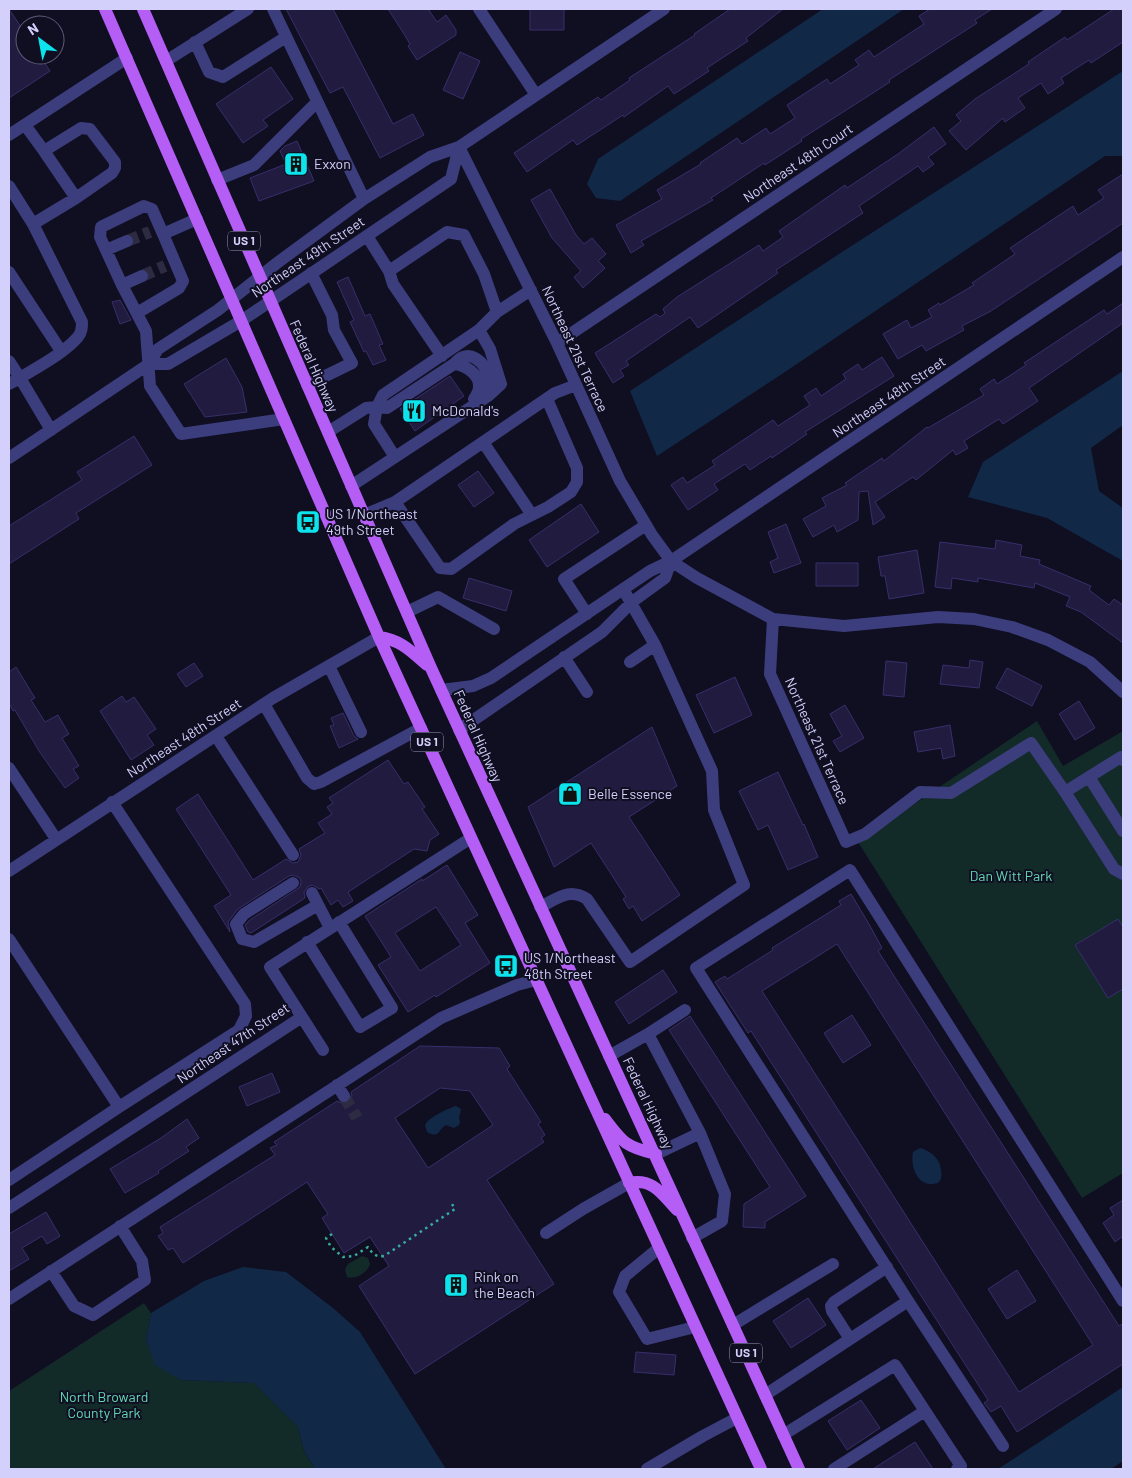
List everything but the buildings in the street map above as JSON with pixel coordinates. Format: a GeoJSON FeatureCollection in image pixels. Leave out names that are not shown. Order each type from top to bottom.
{"type":"FeatureCollection","features":[{"type":"Feature","properties":{"kind":"main road","name":"US 1"},"geometry":{"type":"LineString","coordinates":[[105,9],[379,637],[761,1469]]}},
{"type":"Feature","properties":{"kind":"main road","name":"Federal Highway"},"geometry":{"type":"LineString","coordinates":[[143,9],[431,668],[656,1154],[692,1238],[799,1469]]}},
{"type":"Feature","properties":{"kind":"main road"},"geometry":{"type":"LineString","coordinates":[[379,637],[392,638],[406,646],[431,668]]}},
{"type":"Feature","properties":{"kind":"main road"},"geometry":{"type":"LineString","coordinates":[[591,1101],[621,1140],[636,1150],[656,1154]]}},
{"type":"Feature","properties":{"kind":"main road"},"geometry":{"type":"LineString","coordinates":[[629,1183],[639,1181],[654,1186],[682,1215]]}},
{"type":"Feature","properties":{"kind":"street"},"geometry":{"type":"LineString","coordinates":[[166,61],[248,9]]}},
{"type":"Feature","properties":{"kind":"street"},"geometry":{"type":"LineString","coordinates":[[273,9],[364,199]]}},
{"type":"Feature","properties":{"kind":"street"},"geometry":{"type":"LineString","coordinates":[[480,9],[536,95]]}},
{"type":"Feature","properties":{"kind":"street","name":"Northeast 49th Street"},"geometry":{"type":"LineString","coordinates":[[9,458],[149,364],[158,349],[218,310],[364,199],[430,157],[459,147],[664,9]]}},
{"type":"Feature","properties":{"kind":"street","name":"Northeast 48th Court"},"geometry":{"type":"LineString","coordinates":[[557,343],[1056,9]]}},
{"type":"Feature","properties":{"kind":"street"},"geometry":{"type":"LineString","coordinates":[[195,42],[209,72],[223,77],[286,37]]}},
{"type":"Feature","properties":{"kind":"street"},"geometry":{"type":"LineString","coordinates":[[9,136],[127,58]]}},
{"type":"Feature","properties":{"kind":"street"},"geometry":{"type":"LineString","coordinates":[[217,180],[254,164],[317,102]]}},
{"type":"Feature","properties":{"kind":"street"},"geometry":{"type":"LineString","coordinates":[[26,125],[76,198]]}},
{"type":"Feature","properties":{"kind":"street"},"geometry":{"type":"LineString","coordinates":[[33,224],[76,198],[112,173],[115,168],[115,162],[90,129],[86,128],[81,128],[44,151]]}},
{"type":"Feature","properties":{"kind":"street","name":"Northeast 49th Street"},"geometry":{"type":"LineString","coordinates":[[149,364],[168,364],[241,321],[451,179],[459,147]]}},
{"type":"Feature","properties":{"kind":"street","name":"Northeast 21st Terrace"},"geometry":{"type":"LineString","coordinates":[[459,147],[557,343],[620,480],[671,561]]}},
{"type":"Feature","properties":{"kind":"street"},"geometry":{"type":"LineString","coordinates":[[9,186],[33,224],[82,322],[82,331],[78,337],[61,351],[14,381]]}},
{"type":"Feature","properties":{"kind":"street"},"geometry":{"type":"LineString","coordinates":[[138,313],[179,288],[183,281],[170,264],[152,209],[144,206],[100,227],[100,237],[146,331],[150,386],[181,434],[284,419]]}},
{"type":"Feature","properties":{"kind":"street"},"geometry":{"type":"LineString","coordinates":[[158,231],[197,218]]}},
{"type":"Feature","properties":{"kind":"street"},"geometry":{"type":"LineString","coordinates":[[389,271],[447,232],[464,235],[484,274],[497,312]]}},
{"type":"Feature","properties":{"kind":"street"},"geometry":{"type":"LineString","coordinates":[[367,236],[389,271],[393,284],[442,356]]}},
{"type":"Feature","properties":{"kind":"street"},"geometry":{"type":"LineString","coordinates":[[106,250],[127,241]]}},
{"type":"Feature","properties":{"kind":"street","name":"Northeast 48th Street"},"geometry":{"type":"LineString","coordinates":[[441,690],[473,686],[491,678],[650,571],[671,561],[1123,257]]}},
{"type":"Feature","properties":{"kind":"street"},"geometry":{"type":"LineString","coordinates":[[9,272],[61,351]]}},
{"type":"Feature","properties":{"kind":"street"},"geometry":{"type":"LineString","coordinates":[[307,385],[352,363],[334,330],[332,315],[311,273]]}},
{"type":"Feature","properties":{"kind":"street"},"geometry":{"type":"LineString","coordinates":[[122,285],[142,276]]}},
{"type":"Feature","properties":{"kind":"street"},"geometry":{"type":"LineString","coordinates":[[396,457],[374,424],[377,406],[383,396],[479,330],[497,312],[531,290]]}},
{"type":"Feature","properties":{"kind":"street"},"geometry":{"type":"LineString","coordinates":[[351,486],[488,396],[501,384],[490,349],[479,330]]}},
{"type":"Feature","properties":{"kind":"street"},"geometry":{"type":"LineString","coordinates":[[328,432],[366,408],[377,406],[387,408],[462,357],[470,355],[480,361],[486,369],[490,385],[487,391],[454,412],[446,424]]}},
{"type":"Feature","properties":{"kind":"street"},"geometry":{"type":"LineString","coordinates":[[9,362],[14,381],[51,430]]}},
{"type":"Feature","properties":{"kind":"street"},"geometry":{"type":"LineString","coordinates":[[364,515],[395,502],[555,393],[576,385]]}},
{"type":"Feature","properties":{"kind":"street"},"geometry":{"type":"LineString","coordinates":[[395,502],[440,568],[451,568],[514,524],[571,492],[577,482],[577,468],[547,399]]}},
{"type":"Feature","properties":{"kind":"street"},"geometry":{"type":"LineString","coordinates":[[483,442],[532,515]]}},
{"type":"Feature","properties":{"kind":"street"},"geometry":{"type":"LineString","coordinates":[[587,614],[564,579],[646,524]]}},
{"type":"Feature","properties":{"kind":"street"},"geometry":{"type":"LineString","coordinates":[[671,561],[697,578],[773,619],[844,626],[938,617],[974,619],[1012,626],[1048,640],[1090,662],[1123,692]]}},
{"type":"Feature","properties":{"kind":"street","name":"Northeast 48th Street"},"geometry":{"type":"LineString","coordinates":[[459,730],[602,632],[632,602],[665,578],[671,561]]}},
{"type":"Feature","properties":{"kind":"street"},"geometry":{"type":"LineString","coordinates":[[540,906],[569,893],[578,893],[587,899],[630,962],[744,885],[714,810],[712,771],[655,645],[623,589]]}},
{"type":"Feature","properties":{"kind":"street"},"geometry":{"type":"LineString","coordinates":[[407,612],[438,597],[494,629]]}},
{"type":"Feature","properties":{"kind":"street","name":"Northeast 21st Terrace"},"geometry":{"type":"LineString","coordinates":[[773,619],[770,674],[846,842],[865,834],[920,792],[951,793],[1031,743],[1065,792]]}},
{"type":"Feature","properties":{"kind":"street","name":"Northeast 48th Street"},"geometry":{"type":"LineString","coordinates":[[9,871],[264,704],[379,637]]}},
{"type":"Feature","properties":{"kind":"street"},"geometry":{"type":"LineString","coordinates":[[630,662],[655,645]]}},
{"type":"Feature","properties":{"kind":"street"},"geometry":{"type":"LineString","coordinates":[[564,657],[587,692]]}},
{"type":"Feature","properties":{"kind":"street"},"geometry":{"type":"LineString","coordinates":[[329,666],[361,732]]}},
{"type":"Feature","properties":{"kind":"street"},"geometry":{"type":"LineString","coordinates":[[264,704],[307,778],[314,784],[421,728]]}},
{"type":"Feature","properties":{"kind":"street"},"geometry":{"type":"LineString","coordinates":[[216,736],[293,855]]}},
{"type":"Feature","properties":{"kind":"street"},"geometry":{"type":"LineString","coordinates":[[1123,760],[1122,757],[1065,792],[1114,869],[1123,874]]}},
{"type":"Feature","properties":{"kind":"street"},"geometry":{"type":"LineString","coordinates":[[9,768],[56,839]]}},
{"type":"Feature","properties":{"kind":"street"},"geometry":{"type":"LineString","coordinates":[[1089,777],[1123,830]]}},
{"type":"Feature","properties":{"kind":"street"},"geometry":{"type":"LineString","coordinates":[[9,1180],[239,1030],[246,1016],[245,1004],[112,802]]}},
{"type":"Feature","properties":{"kind":"street","name":"Northeast 47th Street"},"geometry":{"type":"LineString","coordinates":[[9,1208],[302,1017],[270,966],[471,838]]}},
{"type":"Feature","properties":{"kind":"street"},"geometry":{"type":"LineString","coordinates":[[1003,1446],[908,1301],[696,968],[850,870],[1121,1294]]}},
{"type":"Feature","properties":{"kind":"street"},"geometry":{"type":"LineString","coordinates":[[293,883],[244,914],[236,924],[242,939],[254,942],[318,905]]}},
{"type":"Feature","properties":{"kind":"street"},"geometry":{"type":"LineString","coordinates":[[307,942],[360,1027],[392,1008],[312,894]]}},
{"type":"Feature","properties":{"kind":"street"},"geometry":{"type":"LineString","coordinates":[[9,939],[119,1107]]}},
{"type":"Feature","properties":{"kind":"street"},"geometry":{"type":"LineString","coordinates":[[9,1299],[441,1018],[508,988],[536,980]]}},
{"type":"Feature","properties":{"kind":"street"},"geometry":{"type":"LineString","coordinates":[[609,1056],[685,1010]]}},
{"type":"Feature","properties":{"kind":"street"},"geometry":{"type":"LineString","coordinates":[[302,1017],[323,1050]]}},
{"type":"Feature","properties":{"kind":"street"},"geometry":{"type":"LineString","coordinates":[[648,1034],[700,1133],[725,1194],[722,1220],[692,1238]]}},
{"type":"Feature","properties":{"kind":"street"},"geometry":{"type":"LineString","coordinates":[[337,1085],[344,1096]]}},
{"type":"Feature","properties":{"kind":"street"},"geometry":{"type":"LineString","coordinates":[[656,1154],[700,1133]]}},
{"type":"Feature","properties":{"kind":"street"},"geometry":{"type":"LineString","coordinates":[[546,1233],[582,1209],[629,1183]]}},
{"type":"Feature","properties":{"kind":"street"},"geometry":{"type":"LineString","coordinates":[[52,1271],[74,1306],[93,1314],[145,1280],[142,1261],[120,1226]]}},
{"type":"Feature","properties":{"kind":"street"},"geometry":{"type":"LineString","coordinates":[[658,1248],[625,1276],[619,1292],[647,1340],[695,1327]]}},
{"type":"Feature","properties":{"kind":"street"},"geometry":{"type":"LineString","coordinates":[[733,1325],[833,1264]]}},
{"type":"Feature","properties":{"kind":"street"},"geometry":{"type":"LineString","coordinates":[[850,1339],[832,1311],[834,1302],[887,1268]]}},
{"type":"Feature","properties":{"kind":"street"},"geometry":{"type":"LineString","coordinates":[[765,1395],[908,1301]]}},
{"type":"Feature","properties":{"kind":"street"},"geometry":{"type":"LineString","coordinates":[[783,1435],[894,1365],[962,1466],[957,1469]]}},
{"type":"Feature","properties":{"kind":"street"},"geometry":{"type":"LineString","coordinates":[[834,1469],[925,1411]]}},
{"type":"Feature","properties":{"kind":"street"},"geometry":{"type":"LineString","coordinates":[[648,1469],[737,1418]]}},
{"type":"Feature","properties":{"kind":"path"},"geometry":{"type":"LineString","coordinates":[[332,1234],[326,1238],[331,1247],[343,1257],[354,1256],[368,1248],[373,1255],[378,1257],[384,1256],[455,1209],[452,1204]]}},
{"type":"Feature","properties":{"kind":"green space","name":"Dan Witt Park"},"geometry":{"type":"Polygon","coordinates":[[[1037,721],[1063,766],[1123,731],[1123,1173],[1082,1198],[858,842],[1037,721]]]}},
{"type":"Feature","properties":{"kind":"green space"},"geometry":{"type":"Polygon","coordinates":[[[362,1256],[368,1258],[370,1264],[367,1270],[361,1275],[347,1277],[345,1269],[348,1264],[362,1256]]]}},
{"type":"Feature","properties":{"kind":"green space","name":"North Broward County Park"},"geometry":{"type":"Polygon","coordinates":[[[144,1303],[151,1313],[146,1340],[181,1380],[254,1383],[298,1427],[304,1451],[315,1469],[9,1469],[9,1391],[144,1303]]]}},
{"type":"Feature","properties":{"kind":"water"},"geometry":{"type":"Polygon","coordinates":[[[823,9],[904,9],[620,201],[596,198],[587,184],[598,159],[823,9]]]}},
{"type":"Feature","properties":{"kind":"water"},"geometry":{"type":"Polygon","coordinates":[[[1123,71],[1123,156],[1105,156],[657,456],[630,391],[1123,71]]]}},
{"type":"Feature","properties":{"kind":"water"},"geometry":{"type":"Polygon","coordinates":[[[1123,371],[1123,425],[1091,448],[1099,491],[1123,508],[1123,561],[1047,518],[968,497],[983,462],[1123,371]]]}},
{"type":"Feature","properties":{"kind":"water"},"geometry":{"type":"Polygon","coordinates":[[[456,1106],[461,1109],[459,1125],[454,1128],[446,1125],[434,1135],[427,1132],[425,1125],[430,1119],[456,1106]]]}},
{"type":"Feature","properties":{"kind":"water"},"geometry":{"type":"Polygon","coordinates":[[[920,1148],[926,1150],[937,1159],[941,1168],[941,1179],[938,1183],[925,1183],[914,1170],[913,1152],[920,1148]]]}},
{"type":"Feature","properties":{"kind":"water"},"geometry":{"type":"Polygon","coordinates":[[[243,1267],[286,1272],[333,1308],[360,1332],[446,1469],[315,1469],[304,1451],[298,1427],[254,1383],[181,1380],[155,1365],[146,1340],[151,1313],[204,1281],[243,1267]]]}},
{"type":"Feature","properties":{"kind":"water"},"geometry":{"type":"Polygon","coordinates":[[[1123,1387],[1123,1461],[1111,1469],[998,1469],[1123,1387]]]}},
{"type":"Feature","properties":{"kind":"tunnel"},"geometry":{"type":"LineString","coordinates":[[127,241],[150,232]]}},
{"type":"Feature","properties":{"kind":"tunnel"},"geometry":{"type":"LineString","coordinates":[[142,276],[165,266]]}},
{"type":"Feature","properties":{"kind":"tunnel"},"geometry":{"type":"LineString","coordinates":[[344,1096],[357,1118]]}},
{"type":"Feature","properties":{"kind":"place","name":"Exxon"},"geometry":{"type":"Point","coordinates":[296,164]}},
{"type":"Feature","properties":{"kind":"place","name":"McDonald's"},"geometry":{"type":"Point","coordinates":[414,411]}},
{"type":"Feature","properties":{"kind":"place","name":"US 1/Northeast 49th Street"},"geometry":{"type":"Point","coordinates":[308,522]}},
{"type":"Feature","properties":{"kind":"place","name":"Belle Essence"},"geometry":{"type":"Point","coordinates":[570,794]}},
{"type":"Feature","properties":{"kind":"place","name":"US 1/Northeast 48th Street"},"geometry":{"type":"Point","coordinates":[506,966]}},
{"type":"Feature","properties":{"kind":"place","name":"Rink on the Beach"},"geometry":{"type":"Point","coordinates":[456,1285]}}]}
